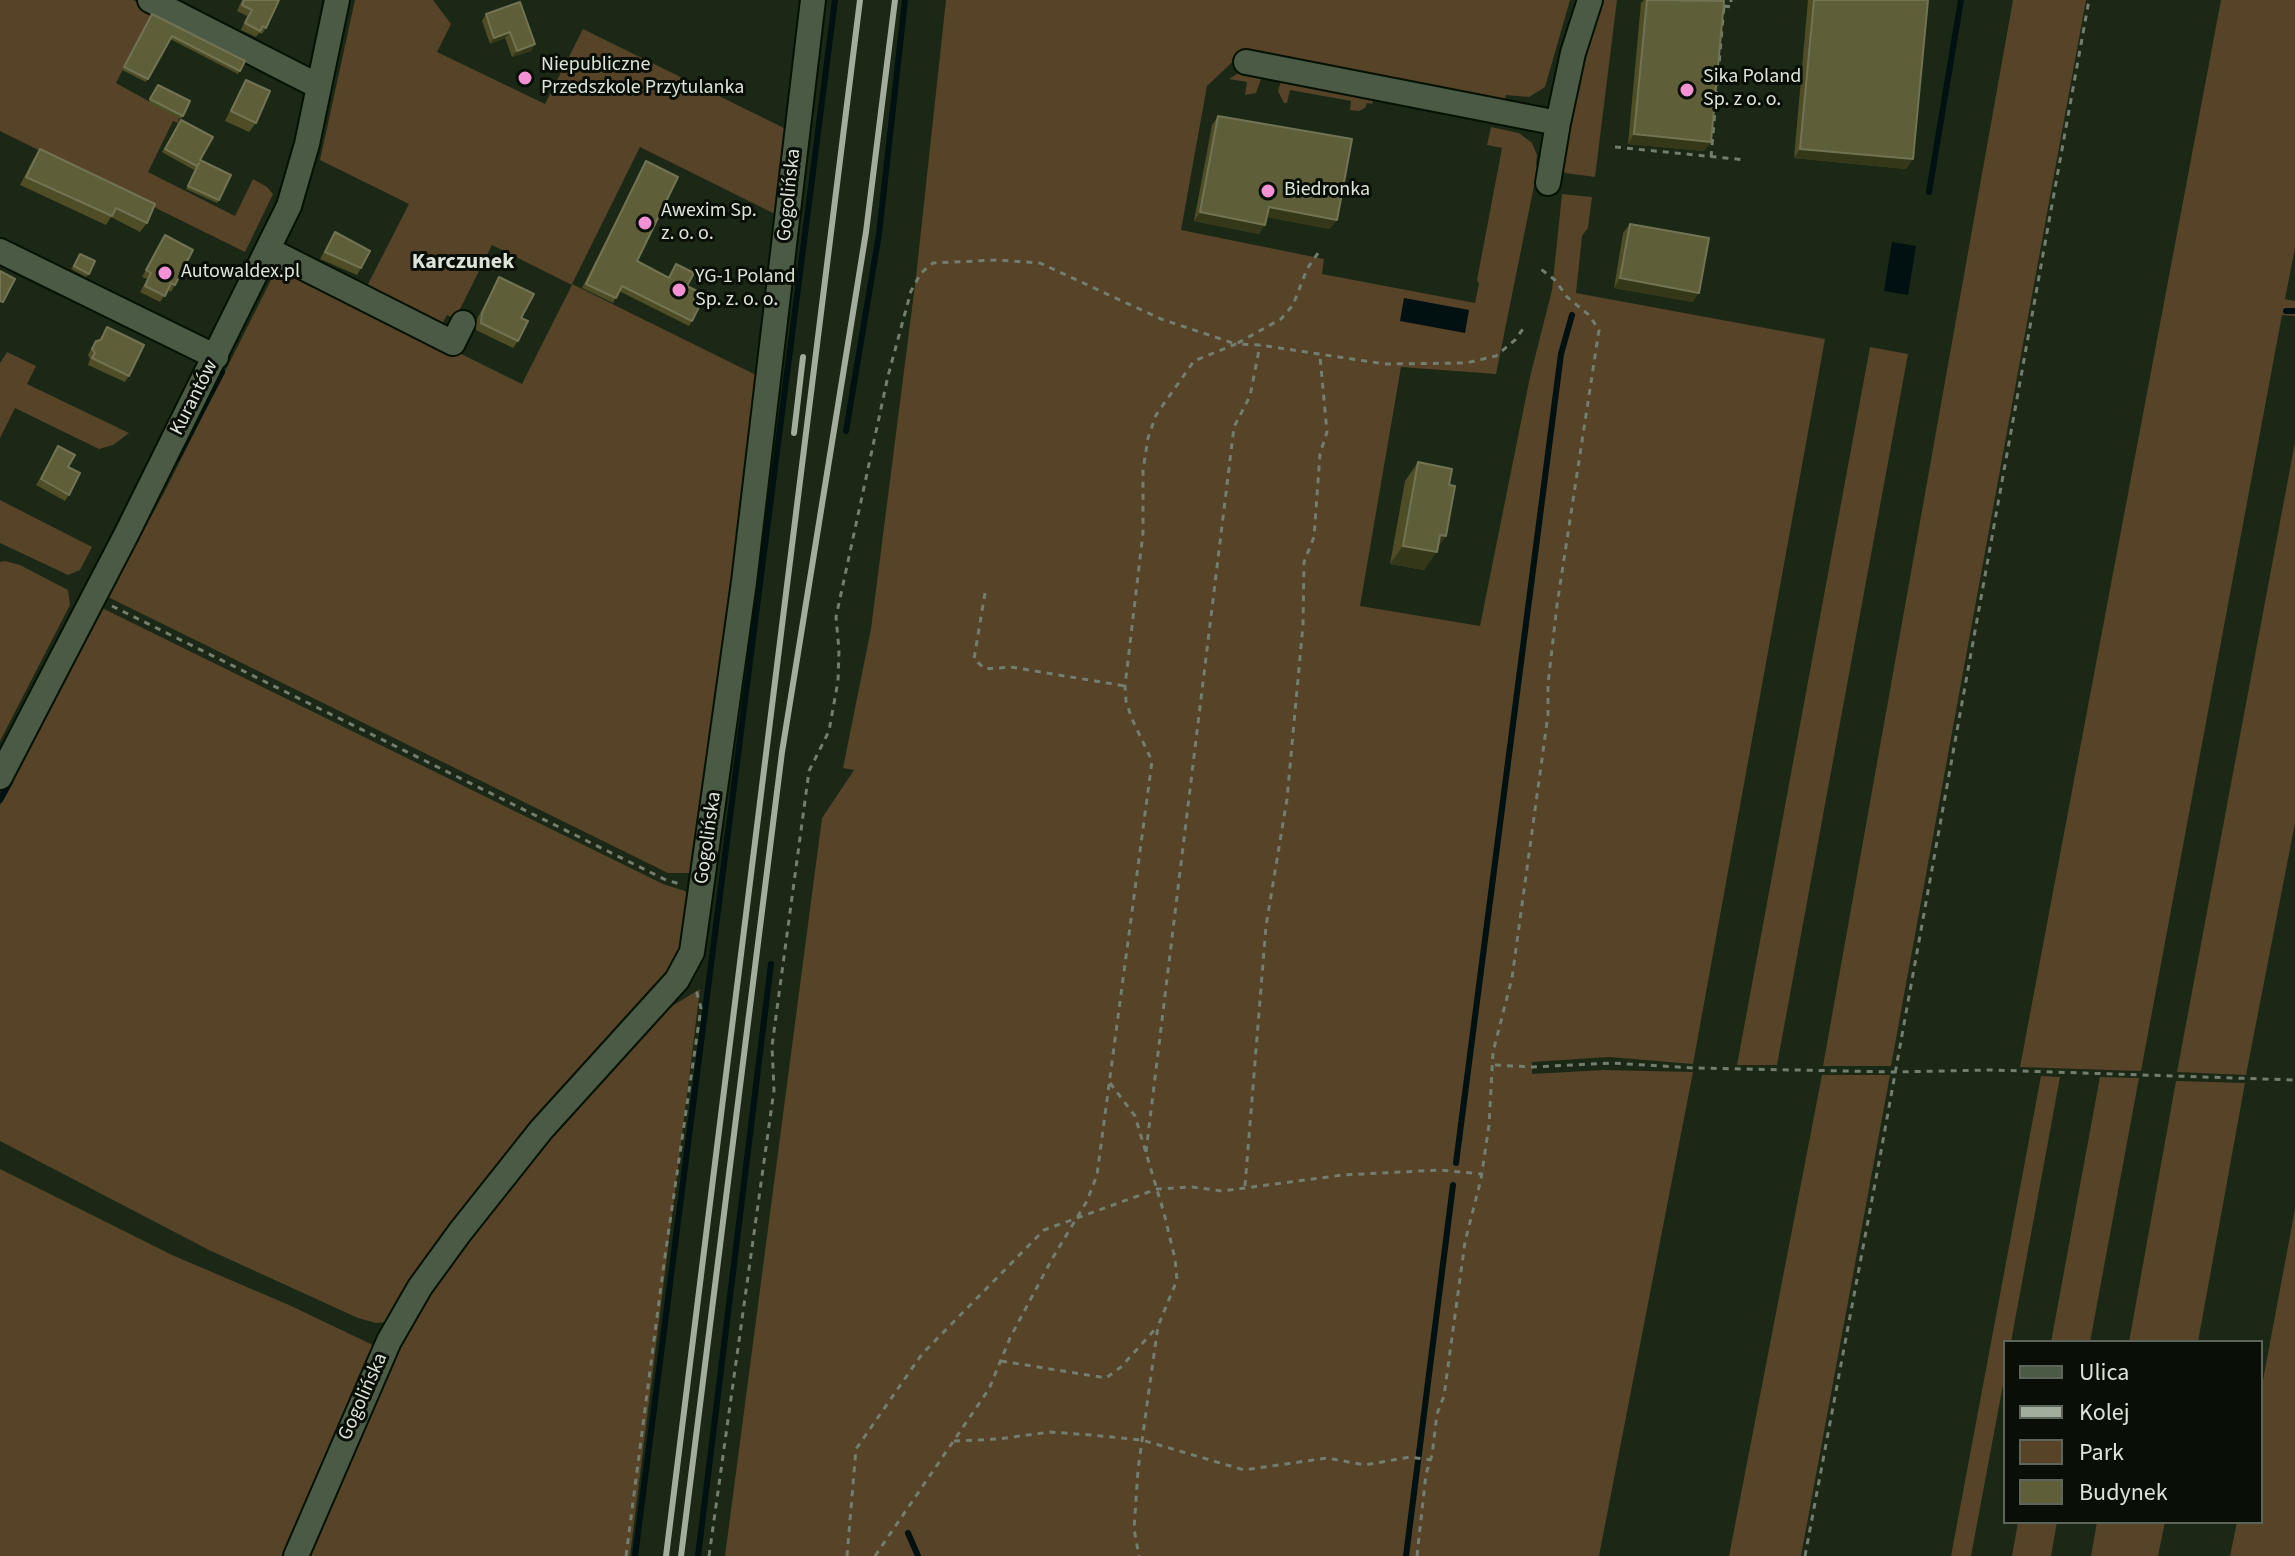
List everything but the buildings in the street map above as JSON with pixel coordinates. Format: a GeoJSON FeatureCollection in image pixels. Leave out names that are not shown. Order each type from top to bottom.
{"type":"FeatureCollection","features":[{"type":"Feature","properties":{"kind":"street"},"geometry":{"type":"LineString","coordinates":[[150,0],[318,86]]}},
{"type":"Feature","properties":{"kind":"street","name":"Kurantów"},"geometry":{"type":"LineString","coordinates":[[0,777],[216,357],[295,192],[337,0]]}},
{"type":"Feature","properties":{"kind":"street","name":"Gogolińska"},"geometry":{"type":"LineString","coordinates":[[296,1556],[389,1341],[420,1287],[541,1130],[677,980],[692,952],[744,582],[813,0]]}},
{"type":"Feature","properties":{"kind":"street"},"geometry":{"type":"LineString","coordinates":[[1548,183],[1573,53],[1590,0]]}},
{"type":"Feature","properties":{"kind":"street"},"geometry":{"type":"LineString","coordinates":[[1246,62],[1558,123]]}},
{"type":"Feature","properties":{"kind":"street"},"geometry":{"type":"LineString","coordinates":[[269,250],[453,343],[463,323]]}},
{"type":"Feature","properties":{"kind":"street"},"geometry":{"type":"LineString","coordinates":[[0,251],[216,357]]}},
{"type":"Feature","properties":{"kind":"path"},"geometry":{"type":"LineString","coordinates":[[1711,157],[1724,6],[1731,7],[1731,0]]}},
{"type":"Feature","properties":{"kind":"path"},"geometry":{"type":"LineString","coordinates":[[1805,1556],[2089,0]]}},
{"type":"Feature","properties":{"kind":"path"},"geometry":{"type":"LineString","coordinates":[[1615,147],[1746,160]]}},
{"type":"Feature","properties":{"kind":"path"},"geometry":{"type":"LineString","coordinates":[[875,1556],[989,1389],[1010,1338],[1087,1201],[1097,1175],[1152,761],[1132,719],[1125,686],[1143,533],[1143,470],[1148,438],[1156,415],[1194,361],[1236,344],[1281,319],[1293,305],[1307,269],[1318,253]]}},
{"type":"Feature","properties":{"kind":"path"},"geometry":{"type":"LineString","coordinates":[[709,1556],[774,1090],[772,1046],[809,771],[829,731],[838,681],[836,617],[888,376],[911,291],[921,273],[933,263],[997,260],[1040,263],[1161,319],[1236,344],[1385,364],[1466,363],[1496,356],[1515,340],[1525,326]]}},
{"type":"Feature","properties":{"kind":"path"},"geometry":{"type":"LineString","coordinates":[[1417,1556],[1426,1474],[1437,1414],[1444,1396],[1465,1242],[1482,1174],[1493,1052],[1512,978],[1520,905],[1537,807],[1557,605],[1599,330],[1589,315],[1538,267]]}},
{"type":"Feature","properties":{"kind":"path"},"geometry":{"type":"LineString","coordinates":[[1146,1152],[1234,427],[1250,396],[1260,345]]}},
{"type":"Feature","properties":{"kind":"path"},"geometry":{"type":"LineString","coordinates":[[1245,1186],[1266,926],[1287,799],[1303,625],[1304,562],[1314,537],[1320,454],[1327,432],[1320,356]]}},
{"type":"Feature","properties":{"kind":"path"},"geometry":{"type":"LineString","coordinates":[[985,593],[974,659],[985,669],[1011,667],[1125,686]]}},
{"type":"Feature","properties":{"kind":"path"},"geometry":{"type":"LineString","coordinates":[[106,603],[666,880]]}},
{"type":"Feature","properties":{"kind":"path"},"geometry":{"type":"LineString","coordinates":[[626,1556],[701,1008],[697,993],[677,980]]}},
{"type":"Feature","properties":{"kind":"path"},"geometry":{"type":"LineString","coordinates":[[1494,1065],[1532,1067],[1612,1063],[1895,1072],[1992,1070],[2295,1080]]}},
{"type":"Feature","properties":{"kind":"path"},"geometry":{"type":"LineString","coordinates":[[1110,1082],[1135,1116],[1175,1259],[1177,1280],[1158,1326],[1142,1440],[1134,1529],[1139,1556]]}},
{"type":"Feature","properties":{"kind":"path"},"geometry":{"type":"LineString","coordinates":[[847,1556],[856,1449],[922,1354],[1044,1230],[1157,1189],[1192,1187],[1222,1191],[1245,1186],[1439,1170],[1482,1174]]}},
{"type":"Feature","properties":{"kind":"path"},"geometry":{"type":"LineString","coordinates":[[1001,1361],[1106,1378],[1121,1367],[1158,1326]]}},
{"type":"Feature","properties":{"kind":"path"},"geometry":{"type":"LineString","coordinates":[[953,1441],[1050,1432],[1142,1440],[1244,1470],[1327,1458],[1365,1465],[1415,1457],[1431,1460]]}},
{"type":"Feature","properties":{"kind":"green space"},"geometry":{"type":"Polygon","coordinates":[[[0,0],[133,0],[153,10],[116,83],[179,118],[178,123],[173,121],[148,172],[235,216],[253,179],[267,187],[273,194],[245,252],[0,131],[0,0]]]}},
{"type":"Feature","properties":{"kind":"green space"},"geometry":{"type":"Polygon","coordinates":[[[355,0],[433,0],[451,24],[437,52],[545,104],[583,29],[788,130],[777,215],[640,147],[572,284],[758,376],[731,603],[691,873],[668,873],[108,597],[279,264],[522,384],[572,285],[492,245],[455,319],[447,315],[440,328],[365,290],[409,204],[320,160],[355,0]]]}},
{"type":"Feature","properties":{"kind":"green space"},"geometry":{"type":"Polygon","coordinates":[[[946,0],[1570,0],[1545,87],[1529,97],[1506,95],[1505,100],[1244,51],[1207,86],[1181,230],[1324,259],[1322,274],[1475,303],[1502,148],[1487,145],[1491,127],[1519,133],[1532,143],[1537,155],[1538,166],[1496,374],[1401,367],[1360,606],[1480,626],[1530,377],[1552,290],[1562,194],[1592,197],[1588,228],[1582,236],[1576,293],[1825,339],[1693,1064],[1609,1057],[1532,1062],[1532,1074],[1604,1070],[1693,1072],[1599,1556],[725,1556],[822,818],[854,770],[843,768],[871,629],[916,277],[946,0]]]}},
{"type":"Feature","properties":{"kind":"green space"},"geometry":{"type":"Polygon","coordinates":[[[1600,0],[1617,0],[1595,177],[1565,173],[1561,166],[1573,103],[1600,0]]]}},
{"type":"Feature","properties":{"kind":"green space"},"geometry":{"type":"Polygon","coordinates":[[[2013,0],[2086,0],[1891,1066],[1823,1066],[2013,0]]]}},
{"type":"Feature","properties":{"kind":"green space"},"geometry":{"type":"Polygon","coordinates":[[[2221,0],[2295,0],[2295,248],[2285,299],[2295,301],[2295,316],[2282,315],[2141,1071],[2020,1067],[2221,0]]]}},
{"type":"Feature","properties":{"kind":"green space"},"geometry":{"type":"Polygon","coordinates":[[[1243,70],[1258,74],[1261,79],[1256,93],[1245,95],[1247,82],[1229,79],[1243,70]]]}},
{"type":"Feature","properties":{"kind":"green space"},"geometry":{"type":"Polygon","coordinates":[[[1281,81],[1372,97],[1373,101],[1359,111],[1350,110],[1351,101],[1290,90],[1287,103],[1284,103],[1278,91],[1281,81]]]}},
{"type":"Feature","properties":{"kind":"green space"},"geometry":{"type":"Polygon","coordinates":[[[1870,347],[1908,354],[1777,1065],[1737,1065],[1870,347]]]}},
{"type":"Feature","properties":{"kind":"green space"},"geometry":{"type":"Polygon","coordinates":[[[7,352],[36,366],[27,384],[129,433],[113,445],[99,449],[15,408],[0,438],[0,363],[7,352]]]}},
{"type":"Feature","properties":{"kind":"green space"},"geometry":{"type":"Polygon","coordinates":[[[2295,442],[2295,823],[2246,1075],[2177,1072],[2295,442]]]}},
{"type":"Feature","properties":{"kind":"green space"},"geometry":{"type":"Polygon","coordinates":[[[0,500],[92,547],[80,570],[68,575],[0,543],[0,500]]]}},
{"type":"Feature","properties":{"kind":"green space"},"geometry":{"type":"Polygon","coordinates":[[[0,562],[20,565],[68,590],[70,605],[0,741],[0,562]]]}},
{"type":"Feature","properties":{"kind":"green space"},"geometry":{"type":"Polygon","coordinates":[[[102,608],[663,884],[685,891],[693,898],[687,940],[676,964],[387,1322],[376,1323],[358,1318],[209,1250],[0,1141],[0,805],[102,608]]]}},
{"type":"Feature","properties":{"kind":"green space"},"geometry":{"type":"Polygon","coordinates":[[[700,989],[630,1556],[306,1556],[393,1352],[445,1266],[651,1014],[674,1005],[700,989]]]}},
{"type":"Feature","properties":{"kind":"green space"},"geometry":{"type":"Polygon","coordinates":[[[1822,1075],[1890,1075],[1801,1556],[1729,1556],[1822,1075]]]}},
{"type":"Feature","properties":{"kind":"green space"},"geometry":{"type":"Polygon","coordinates":[[[2041,1076],[2060,1077],[2011,1340],[2003,1340],[2003,1385],[1971,1556],[1951,1556],[2041,1076]]]}},
{"type":"Feature","properties":{"kind":"green space"},"geometry":{"type":"Polygon","coordinates":[[[2100,1077],[2139,1078],[2090,1340],[2051,1340],[2100,1077]]]}},
{"type":"Feature","properties":{"kind":"green space"},"geometry":{"type":"Polygon","coordinates":[[[2176,1081],[2245,1083],[2198,1340],[2129,1340],[2176,1081]]]}},
{"type":"Feature","properties":{"kind":"green space"},"geometry":{"type":"Polygon","coordinates":[[[0,1169],[172,1255],[375,1346],[290,1556],[0,1556],[0,1169]]]}},
{"type":"Feature","properties":{"kind":"green space"},"geometry":{"type":"Polygon","coordinates":[[[2295,1209],[2295,1556],[2230,1556],[2237,1524],[2263,1524],[2263,1380],[2295,1209]]]}},
{"type":"Feature","properties":{"kind":"green space"},"geometry":{"type":"Polygon","coordinates":[[[2018,1524],[2057,1524],[2051,1556],[2012,1556],[2018,1524]]]}},
{"type":"Feature","properties":{"kind":"green space"},"geometry":{"type":"Polygon","coordinates":[[[2097,1524],[2165,1524],[2158,1556],[2091,1556],[2097,1524]]]}},
{"type":"Feature","properties":{"kind":"shaded area"},"geometry":{"type":"Polygon","coordinates":[[[1892,242],[1916,246],[1908,295],[1884,291],[1892,242]]]}},
{"type":"Feature","properties":{"kind":"shaded area"},"geometry":{"type":"Polygon","coordinates":[[[1404,298],[1469,310],[1465,333],[1400,321],[1404,298]]]}},
{"type":"Feature","properties":{"kind":"waterway"},"geometry":{"type":"LineString","coordinates":[[635,1556],[835,0]]}},
{"type":"Feature","properties":{"kind":"waterway"},"geometry":{"type":"LineString","coordinates":[[846,431],[879,234],[905,0]]}},
{"type":"Feature","properties":{"kind":"waterway"},"geometry":{"type":"LineString","coordinates":[[1929,192],[1961,0]]}},
{"type":"Feature","properties":{"kind":"waterway"},"geometry":{"type":"LineString","coordinates":[[2286,311],[2295,311]]}},
{"type":"Feature","properties":{"kind":"waterway"},"geometry":{"type":"LineString","coordinates":[[1456,1163],[1561,354],[1572,315]]}},
{"type":"Feature","properties":{"kind":"waterway"},"geometry":{"type":"LineString","coordinates":[[176,460],[222,372]]}},
{"type":"Feature","properties":{"kind":"waterway"},"geometry":{"type":"LineString","coordinates":[[0,800],[10,782]]}},
{"type":"Feature","properties":{"kind":"waterway"},"geometry":{"type":"LineString","coordinates":[[698,1556],[771,964]]}},
{"type":"Feature","properties":{"kind":"waterway"},"geometry":{"type":"LineString","coordinates":[[1406,1556],[1453,1185]]}},
{"type":"Feature","properties":{"kind":"waterway"},"geometry":{"type":"LineString","coordinates":[[908,1533],[918,1556]]}},
{"type":"Feature","properties":{"kind":"railway"},"geometry":{"type":"LineString","coordinates":[[666,1556],[860,0]]}},
{"type":"Feature","properties":{"kind":"railway"},"geometry":{"type":"LineString","coordinates":[[681,1556],[782,752],[866,232],[895,0]]}},
{"type":"Feature","properties":{"kind":"railway"},"geometry":{"type":"LineString","coordinates":[[794,433],[803,357]]}},
{"type":"Feature","properties":{"kind":"place","name":"Niepubliczne Przedszkole Przytulanka"},"geometry":{"type":"Point","coordinates":[525,78]}},
{"type":"Feature","properties":{"kind":"place","name":"Sika Poland Sp. z o. o."},"geometry":{"type":"Point","coordinates":[1687,90]}},
{"type":"Feature","properties":{"kind":"place","name":"Biedronka"},"geometry":{"type":"Point","coordinates":[1268,191]}},
{"type":"Feature","properties":{"kind":"place","name":"Awexim Sp. z. o. o."},"geometry":{"type":"Point","coordinates":[645,223]}},
{"type":"Feature","properties":{"kind":"place","name":"Autowaldex.pl"},"geometry":{"type":"Point","coordinates":[165,273]}},
{"type":"Feature","properties":{"kind":"place","name":"YG-1 Poland Sp. z. o. o."},"geometry":{"type":"Point","coordinates":[679,290]}},
{"type":"Feature","properties":{"kind":"district","name":"Karczunek"},"geometry":{"type":"Point","coordinates":[463,263]}}]}
